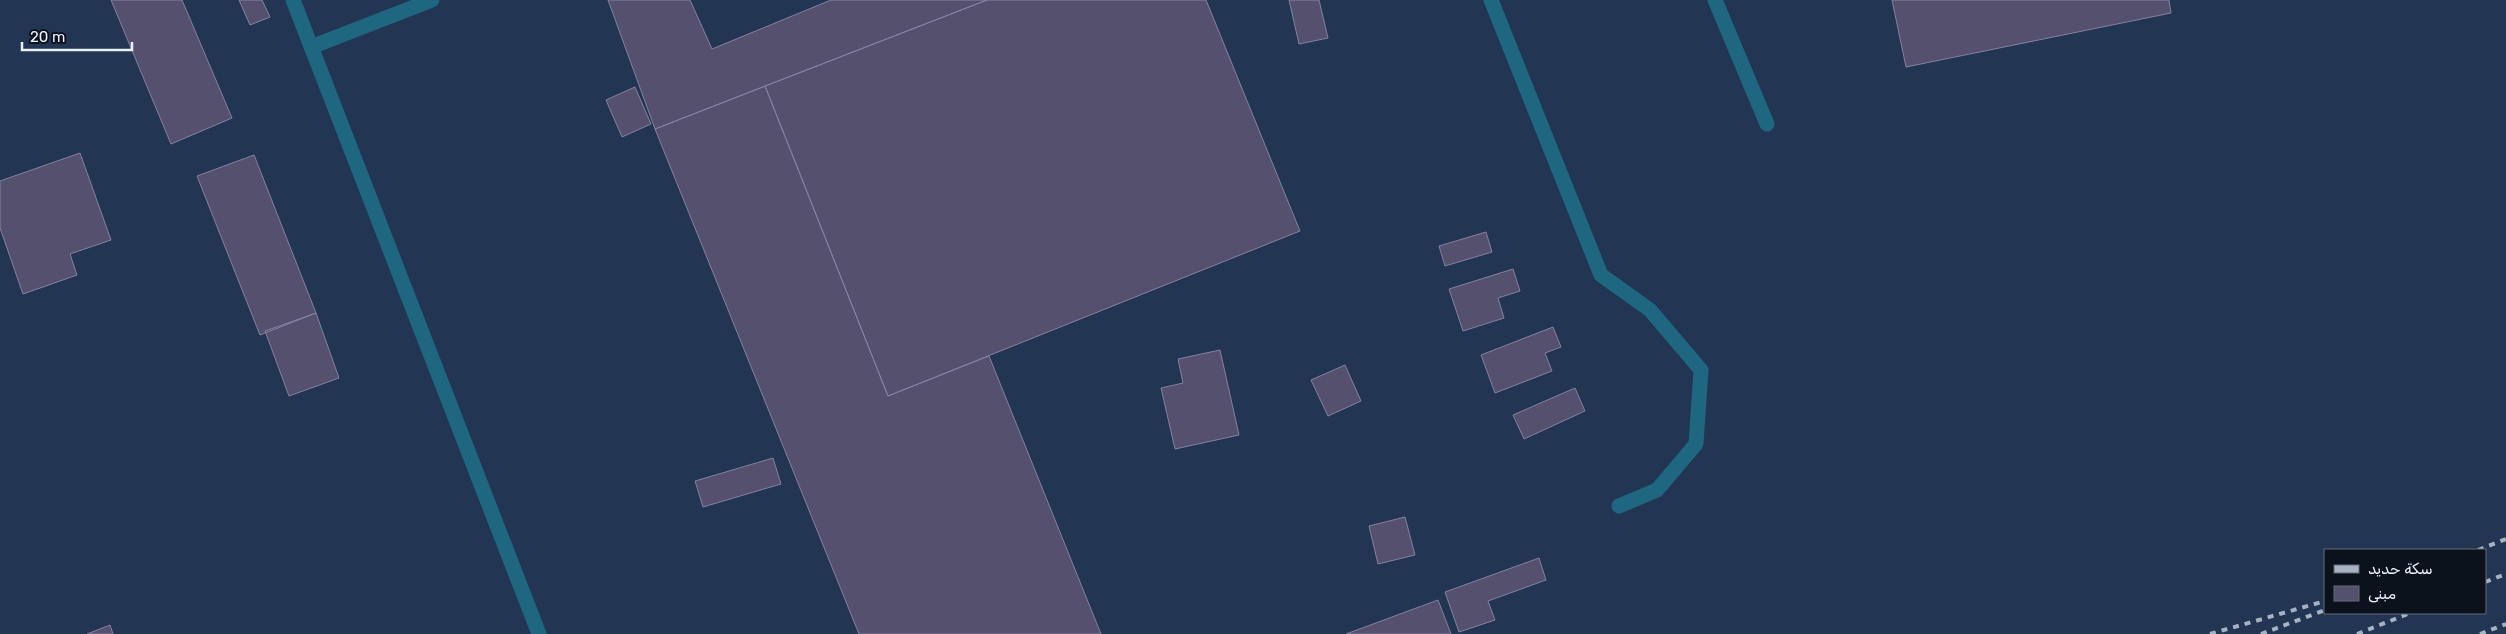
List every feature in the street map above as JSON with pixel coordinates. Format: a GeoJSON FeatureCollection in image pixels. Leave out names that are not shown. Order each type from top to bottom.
{"type":"FeatureCollection","features":[{"type":"Feature","properties":{"kind":"lane"},"geometry":{"type":"LineString","coordinates":[[293,0],[539,634]]}},
{"type":"Feature","properties":{"kind":"lane"},"geometry":{"type":"LineString","coordinates":[[311,47],[432,0]]}},
{"type":"Feature","properties":{"kind":"lane"},"geometry":{"type":"LineString","coordinates":[[1491,0],[1601,276],[1650,310],[1701,370],[1696,444],[1657,490],[1619,506]]}},
{"type":"Feature","properties":{"kind":"lane"},"geometry":{"type":"LineString","coordinates":[[1715,0],[1767,124]]}},
{"type":"Feature","properties":{"kind":"shaded area"},"geometry":{"type":"Polygon","coordinates":[[[0,0],[2506,0],[2506,634],[0,634],[0,0]]]}},
{"type":"Feature","properties":{"kind":"building"},"geometry":{"type":"Polygon","coordinates":[[[111,0],[182,0],[232,118],[171,144],[111,0]]]}},
{"type":"Feature","properties":{"kind":"building"},"geometry":{"type":"Polygon","coordinates":[[[239,0],[262,0],[270,17],[250,25],[239,0]]]}},
{"type":"Feature","properties":{"kind":"building"},"geometry":{"type":"Polygon","coordinates":[[[608,0],[690,0],[712,49],[831,0],[987,0],[655,129],[608,0]]]}},
{"type":"Feature","properties":{"kind":"building"},"geometry":{"type":"Polygon","coordinates":[[[987,0],[1206,0],[1300,231],[888,396],[765,86],[987,0]]]}},
{"type":"Feature","properties":{"kind":"building"},"geometry":{"type":"Polygon","coordinates":[[[1289,0],[1319,0],[1328,38],[1299,44],[1289,0]]]}},
{"type":"Feature","properties":{"kind":"building"},"geometry":{"type":"Polygon","coordinates":[[[1892,0],[2169,0],[2171,13],[1906,67],[1892,0]]]}},
{"type":"Feature","properties":{"kind":"building"},"geometry":{"type":"Polygon","coordinates":[[[765,86],[888,396],[989,356],[1101,634],[859,634],[655,129],[765,86]]]}},
{"type":"Feature","properties":{"kind":"building"},"geometry":{"type":"Polygon","coordinates":[[[635,87],[651,124],[622,137],[606,100],[635,87]]]}},
{"type":"Feature","properties":{"kind":"building"},"geometry":{"type":"Polygon","coordinates":[[[80,153],[111,240],[70,254],[77,275],[23,294],[0,228],[0,181],[80,153]]]}},
{"type":"Feature","properties":{"kind":"building"},"geometry":{"type":"Polygon","coordinates":[[[254,155],[316,313],[260,335],[197,176],[254,155]]]}},
{"type":"Feature","properties":{"kind":"building"},"geometry":{"type":"Polygon","coordinates":[[[1486,232],[1492,252],[1445,266],[1439,246],[1486,232]]]}},
{"type":"Feature","properties":{"kind":"building"},"geometry":{"type":"Polygon","coordinates":[[[1513,269],[1520,291],[1498,298],[1504,318],[1463,331],[1449,289],[1513,269]]]}},
{"type":"Feature","properties":{"kind":"building"},"geometry":{"type":"Polygon","coordinates":[[[316,313],[339,378],[289,396],[265,331],[316,313]]]}},
{"type":"Feature","properties":{"kind":"building"},"geometry":{"type":"Polygon","coordinates":[[[1553,327],[1561,347],[1545,353],[1552,371],[1495,393],[1481,355],[1553,327]]]}},
{"type":"Feature","properties":{"kind":"building"},"geometry":{"type":"Polygon","coordinates":[[[1220,350],[1239,435],[1175,449],[1161,388],[1183,383],[1178,359],[1220,350]]]}},
{"type":"Feature","properties":{"kind":"building"},"geometry":{"type":"Polygon","coordinates":[[[1345,365],[1361,401],[1328,416],[1311,380],[1345,365]]]}},
{"type":"Feature","properties":{"kind":"building"},"geometry":{"type":"Polygon","coordinates":[[[1575,388],[1585,411],[1524,439],[1513,415],[1575,388]]]}},
{"type":"Feature","properties":{"kind":"building"},"geometry":{"type":"Polygon","coordinates":[[[773,458],[781,484],[703,507],[695,481],[773,458]]]}},
{"type":"Feature","properties":{"kind":"building"},"geometry":{"type":"Polygon","coordinates":[[[1405,517],[1415,555],[1378,564],[1369,526],[1405,517]]]}},
{"type":"Feature","properties":{"kind":"building"},"geometry":{"type":"Polygon","coordinates":[[[1539,558],[1546,580],[1488,601],[1495,620],[1459,632],[1445,592],[1539,558]]]}},
{"type":"Feature","properties":{"kind":"building"},"geometry":{"type":"Polygon","coordinates":[[[1438,600],[1451,634],[1346,634],[1438,600]]]}},
{"type":"Feature","properties":{"kind":"building"},"geometry":{"type":"Polygon","coordinates":[[[110,625],[113,634],[87,634],[110,625]]]}},
{"type":"Feature","properties":{"kind":"railway"},"geometry":{"type":"LineString","coordinates":[[2481,549],[2506,539]]}},
{"type":"Feature","properties":{"kind":"railway"},"geometry":{"type":"LineString","coordinates":[[2486,582],[2506,574]]}},
{"type":"Feature","properties":{"kind":"railway"},"geometry":{"type":"LineString","coordinates":[[2210,634],[2324,601]]}},
{"type":"Feature","properties":{"kind":"railway"},"geometry":{"type":"LineString","coordinates":[[2261,634],[2324,610]]}},
{"type":"Feature","properties":{"kind":"railway"},"geometry":{"type":"LineString","coordinates":[[2357,634],[2407,614]]}},
{"type":"Feature","properties":{"kind":"railway"},"geometry":{"type":"LineString","coordinates":[[2480,634],[2506,624]]}}]}
